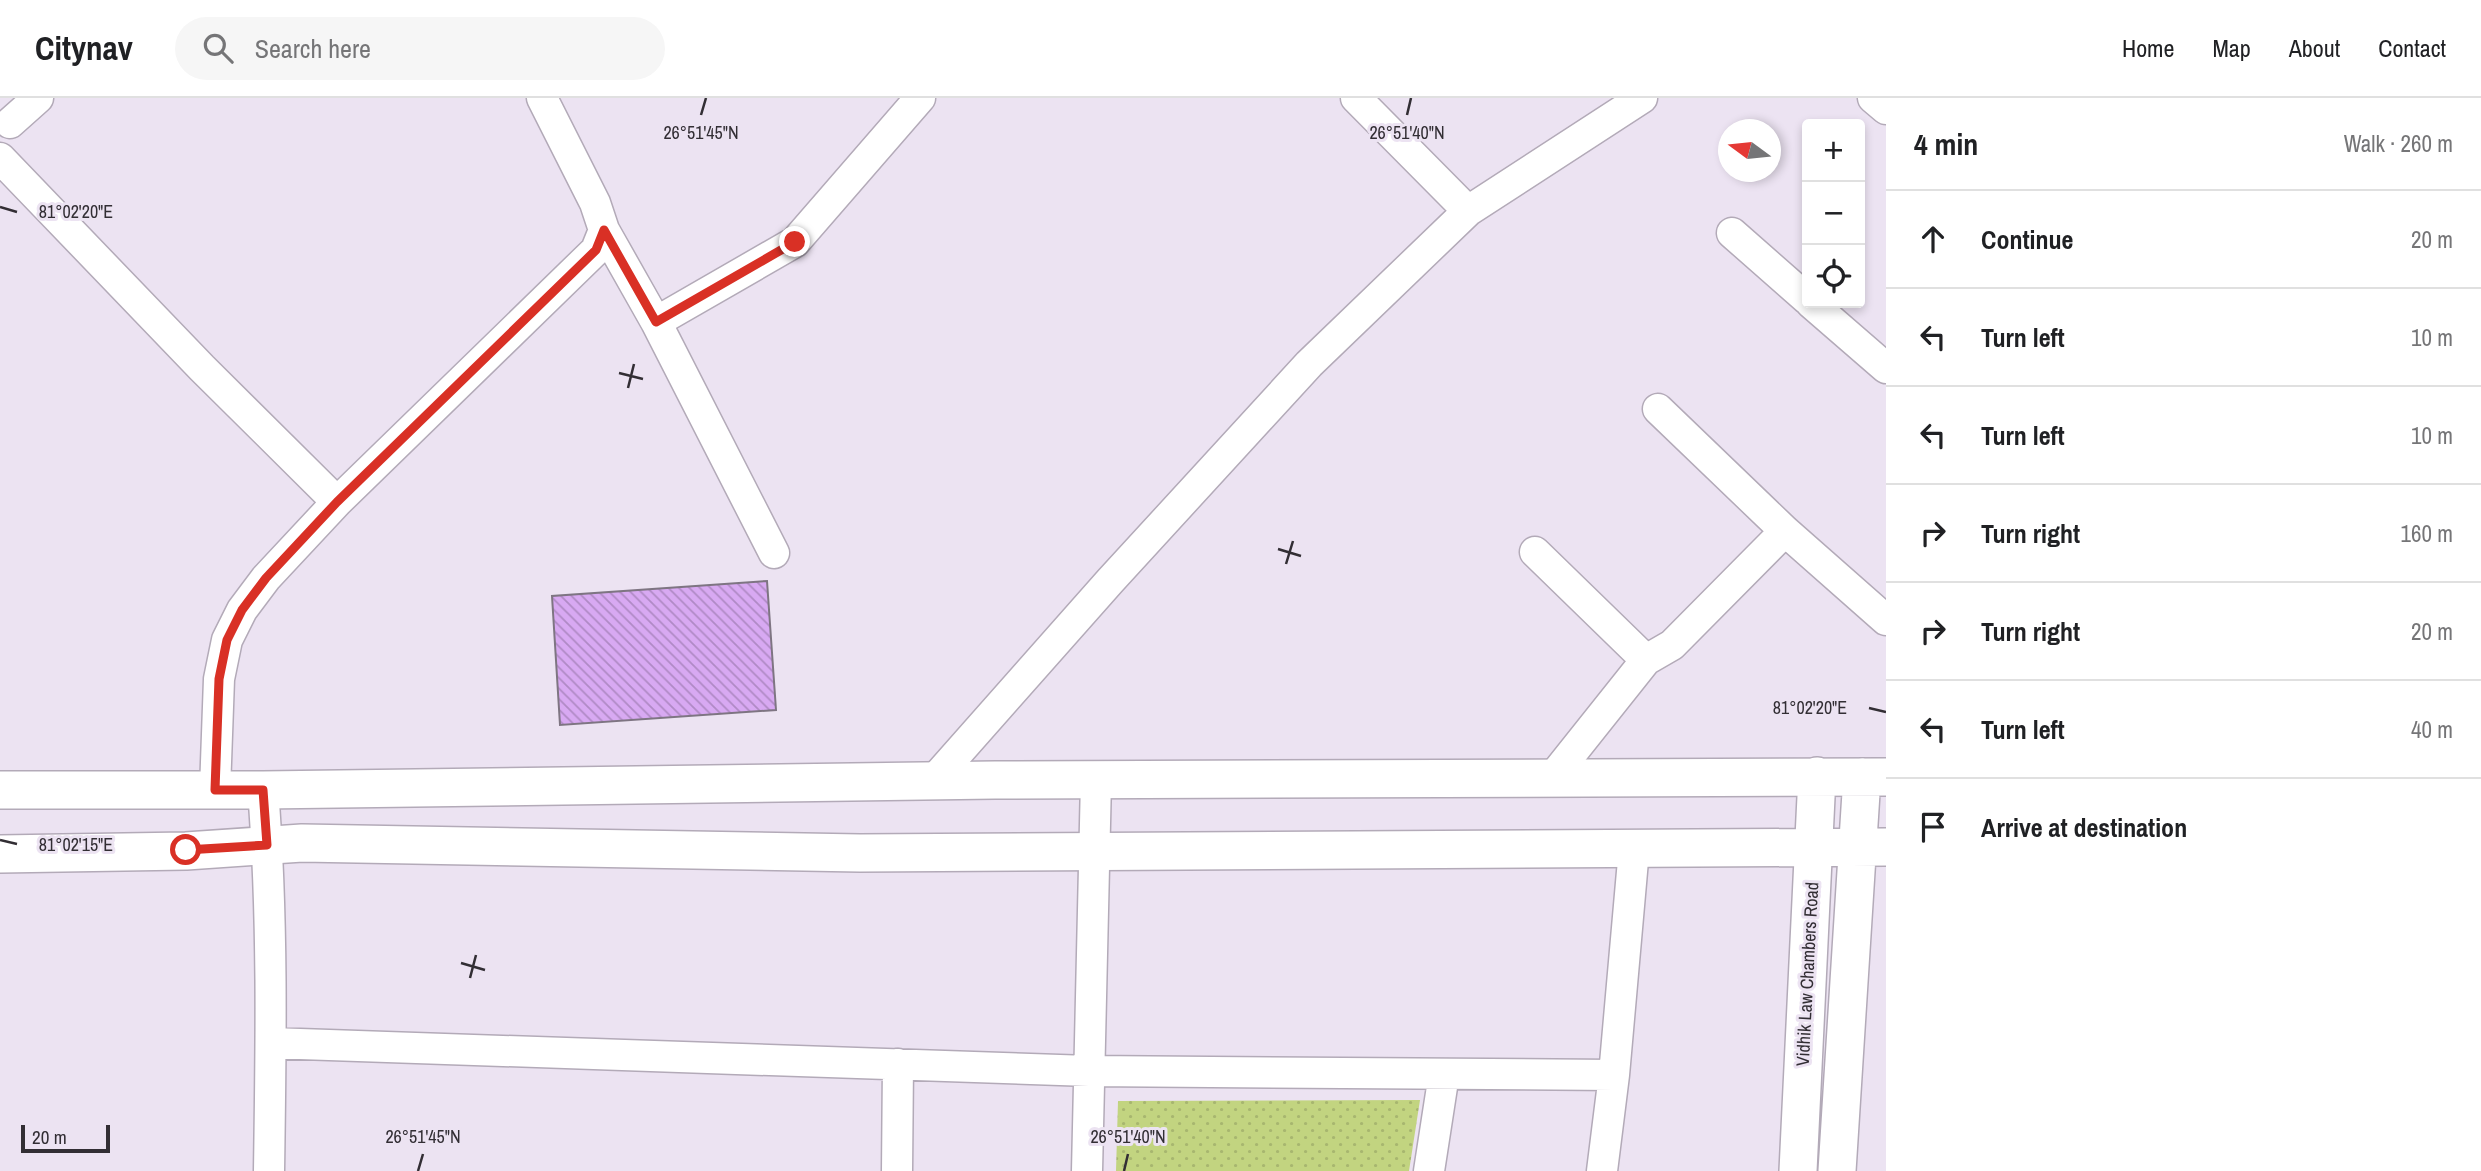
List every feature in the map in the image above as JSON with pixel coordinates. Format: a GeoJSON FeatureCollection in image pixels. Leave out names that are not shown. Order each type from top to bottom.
{"type":"FeatureCollection","features":[{"type":"Feature","properties":{"kind":"street"},"geometry":{"type":"LineString","coordinates":[[3,123],[38,98]]}},
{"type":"Feature","properties":{"kind":"street"},"geometry":{"type":"LineString","coordinates":[[542,98],[595,203],[604,230],[656,322],[774,553]]}},
{"type":"Feature","properties":{"kind":"street"},"geometry":{"type":"LineString","coordinates":[[656,322],[795,242],[920,98]]}},
{"type":"Feature","properties":{"kind":"street"},"geometry":{"type":"LineString","coordinates":[[1356,98],[1468,211]]}},
{"type":"Feature","properties":{"kind":"street"},"geometry":{"type":"LineString","coordinates":[[933,781],[1110,581],[1308,364],[1468,211],[1643,98]]}},
{"type":"Feature","properties":{"kind":"street"},"geometry":{"type":"LineString","coordinates":[[1873,98],[1886,109]]}},
{"type":"Feature","properties":{"kind":"street"},"geometry":{"type":"LineString","coordinates":[[0,158],[202,368],[337,502]]}},
{"type":"Feature","properties":{"kind":"street"},"geometry":{"type":"LineString","coordinates":[[215,790],[218,699],[227,640],[242,610],[266,578],[337,502],[596,250],[604,230]]}},
{"type":"Feature","properties":{"kind":"street"},"geometry":{"type":"LineString","coordinates":[[1732,233],[1802,295]]}},
{"type":"Feature","properties":{"kind":"street"},"geometry":{"type":"LineString","coordinates":[[1817,308],[1886,368]]}},
{"type":"Feature","properties":{"kind":"street"},"geometry":{"type":"LineString","coordinates":[[1658,409],[1786,531],[1886,620]]}},
{"type":"Feature","properties":{"kind":"street"},"geometry":{"type":"LineString","coordinates":[[1552,778],[1646,660],[1672,645],[1786,531]]}},
{"type":"Feature","properties":{"kind":"street"},"geometry":{"type":"LineString","coordinates":[[1535,552],[1646,660]]}},
{"type":"Feature","properties":{"kind":"street","name":"Vidhik Law Chambers Road"},"geometry":{"type":"LineString","coordinates":[[1798,1171],[1817,776]]}},
{"type":"Feature","properties":{"kind":"street"},"geometry":{"type":"LineString","coordinates":[[0,790],[263,790],[933,781],[1874,777],[1871,847],[1837,1171]]}},
{"type":"Feature","properties":{"kind":"street"},"geometry":{"type":"LineString","coordinates":[[1087,1171],[1096,780]]}},
{"type":"Feature","properties":{"kind":"street"},"geometry":{"type":"LineString","coordinates":[[263,790],[267,845],[271,1043],[269,1171]]}},
{"type":"Feature","properties":{"kind":"street"},"geometry":{"type":"LineString","coordinates":[[0,854],[186,850],[267,845],[860,853],[1871,847]]}},
{"type":"Feature","properties":{"kind":"street"},"geometry":{"type":"LineString","coordinates":[[1602,1171],[1614,1075],[1634,849]]}},
{"type":"Feature","properties":{"kind":"street"},"geometry":{"type":"LineString","coordinates":[[271,1043],[1089,1071],[1614,1075]]}},
{"type":"Feature","properties":{"kind":"street"},"geometry":{"type":"LineString","coordinates":[[897,1171],[898,1064]]}},
{"type":"Feature","properties":{"kind":"street"},"geometry":{"type":"LineString","coordinates":[[1429,1171],[1444,1074]]}},
{"type":"Feature","properties":{"kind":"green space"},"geometry":{"type":"Polygon","coordinates":[[[1420,1100],[1409,1171],[1116,1171],[1118,1101],[1420,1100]]]}},
{"type":"Feature","properties":{"kind":"building"},"geometry":{"type":"Polygon","coordinates":[[[767,581],[776,710],[560,725],[552,596],[767,581]]]}},
{"type":"Feature","properties":{"kind":"route"},"geometry":{"type":"LineString","coordinates":[[186,850],[267,845],[263,790],[215,790],[219,679],[227,640],[242,610],[266,578],[337,502],[596,250],[604,230],[656,322],[795,242]]}}]}
